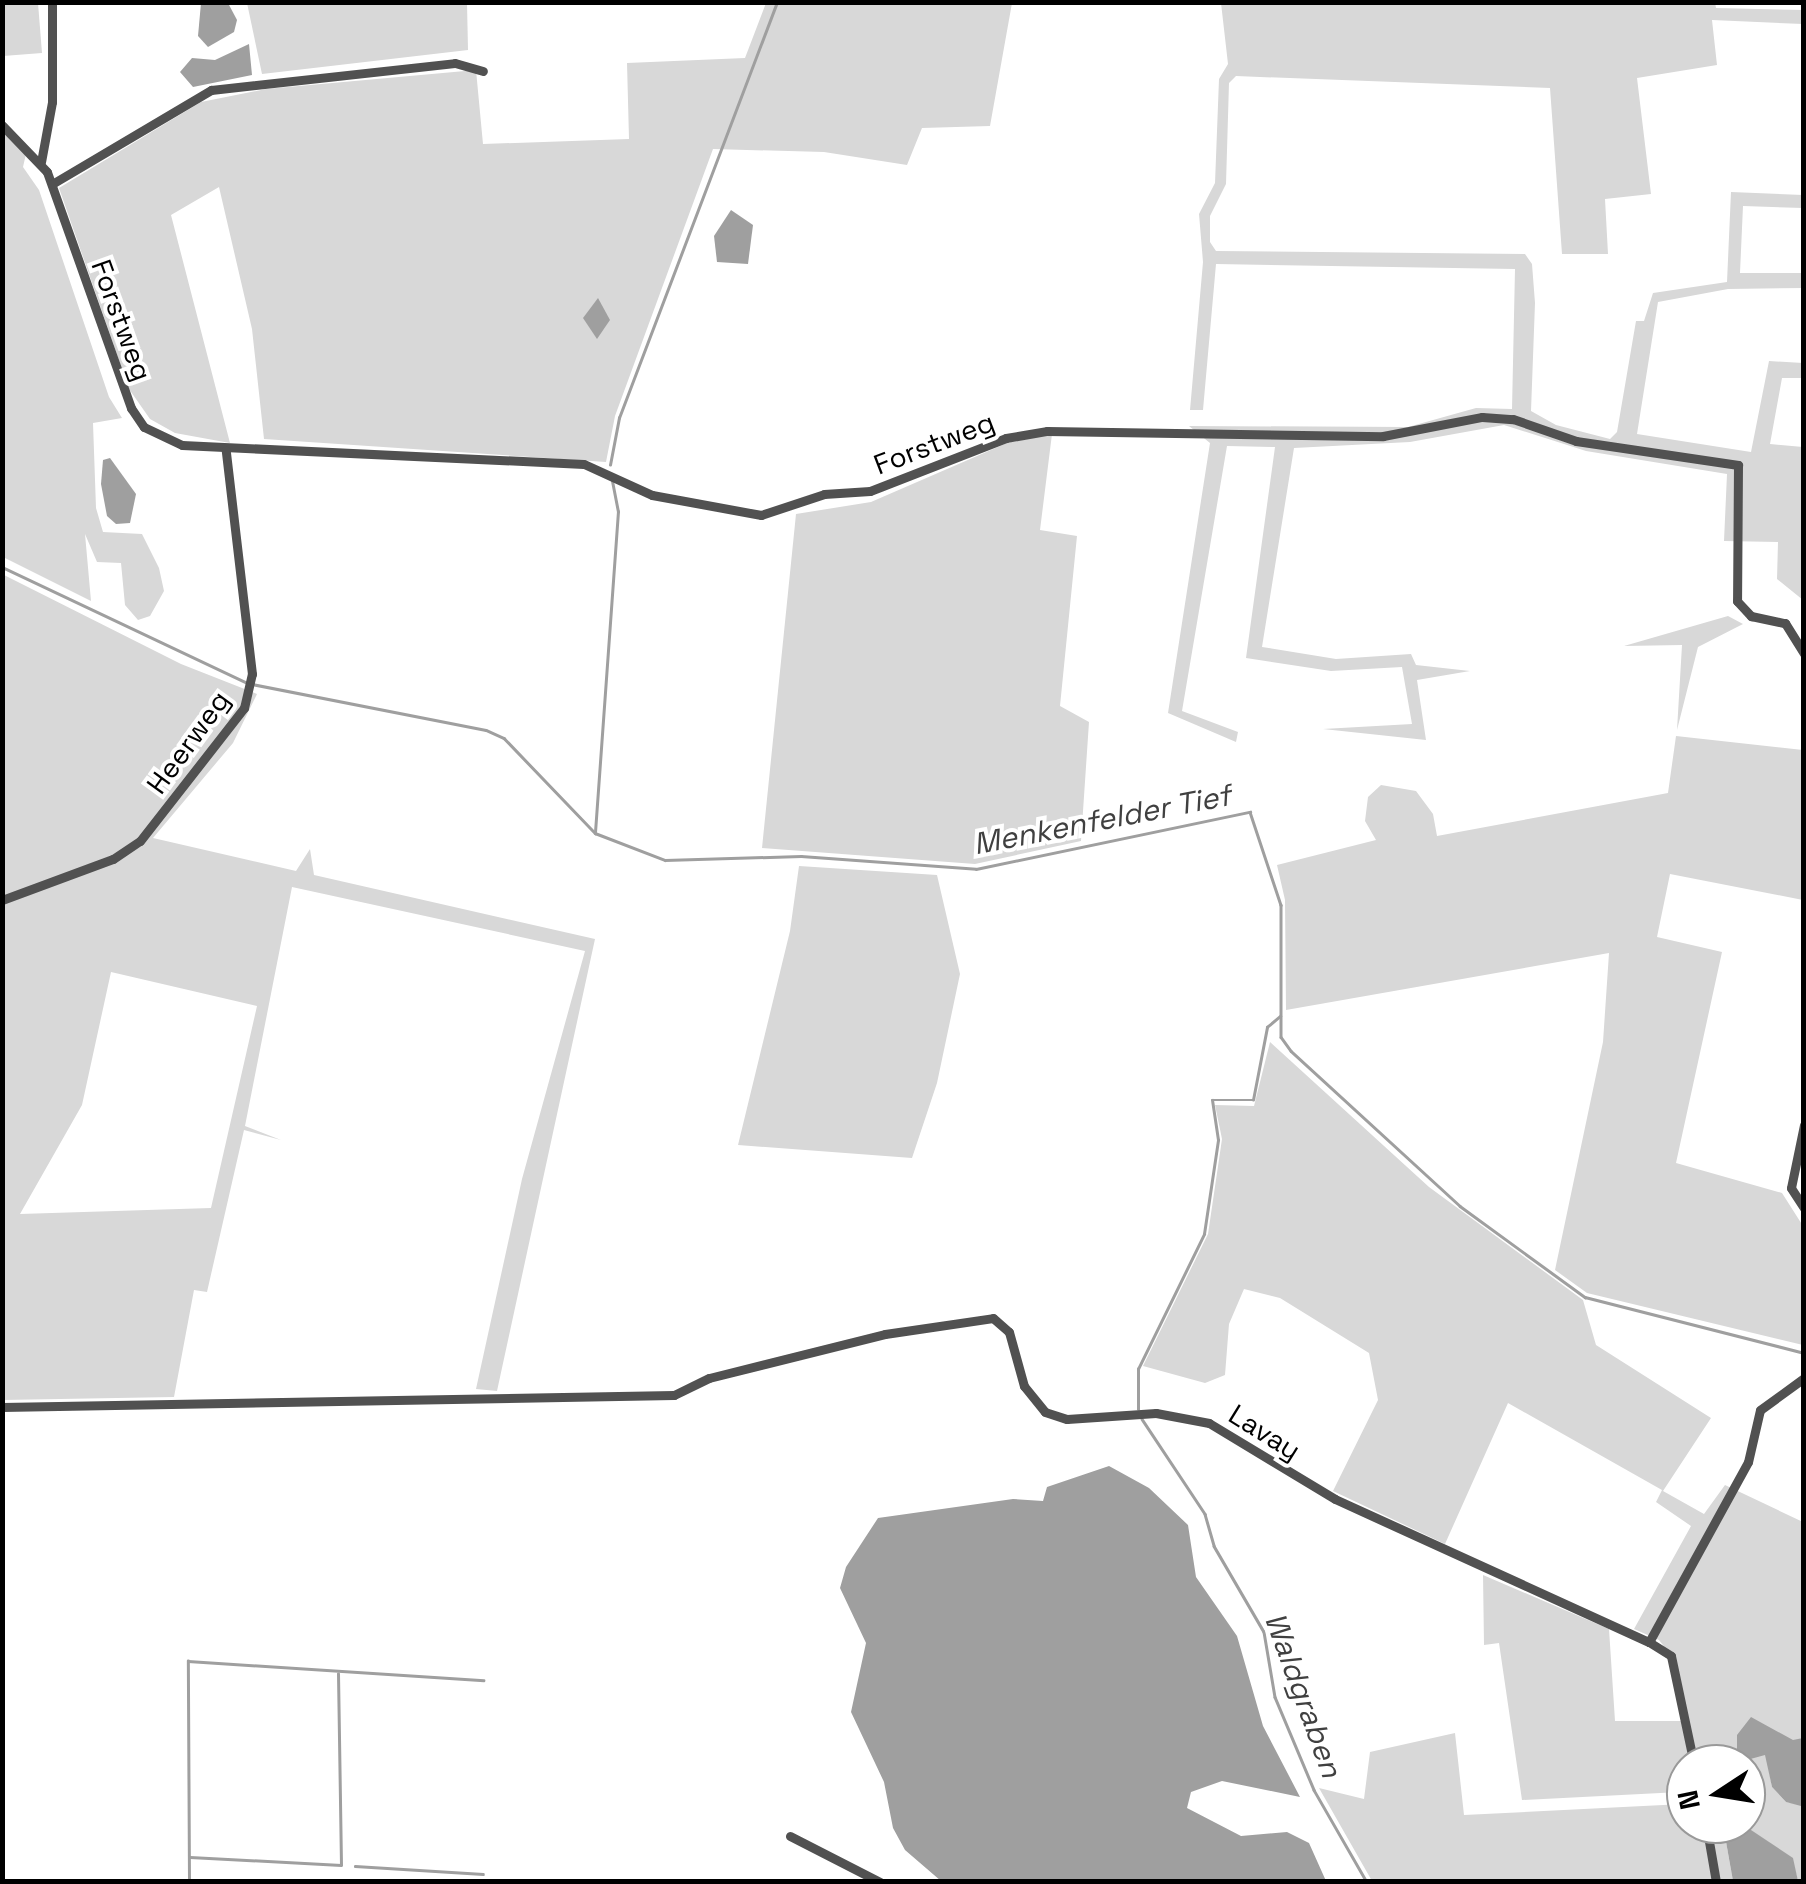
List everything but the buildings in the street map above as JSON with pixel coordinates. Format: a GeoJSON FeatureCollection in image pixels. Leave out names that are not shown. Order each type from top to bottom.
{"type":"FeatureCollection","features":[{"type":"Feature","properties":{"kind":"street"},"geometry":{"type":"LineString","coordinates":[[40,162],[52,102],[52,2]]}},
{"type":"Feature","properties":{"kind":"street"},"geometry":{"type":"LineString","coordinates":[[52,184],[211,90],[455,63],[483,71]]}},
{"type":"Feature","properties":{"kind":"street","name":"Forstweg"},"geometry":{"type":"LineString","coordinates":[[2,125],[40,162],[52,184],[131,408],[144,427],[163,436],[226,451],[328,450],[584,464],[652,495],[761,515],[824,494],[887,486],[972,450],[1047,430],[1383,436],[1482,416],[1513,418],[1576,441],[1738,465],[1736,601],[1751,616],[1785,623],[1804,654]]}},
{"type":"Feature","properties":{"kind":"street","name":"Heerweg"},"geometry":{"type":"LineString","coordinates":[[2,900],[113,859],[140,841],[226,737],[250,691],[252,674],[226,451]]}},
{"type":"Feature","properties":{"kind":"street"},"geometry":{"type":"LineString","coordinates":[[1804,1125],[1792,1188],[1804,1208]]}},
{"type":"Feature","properties":{"kind":"street","name":"Lavay"},"geometry":{"type":"LineString","coordinates":[[2,1408],[674,1395],[710,1378],[886,1334],[1000,1320],[1029,1398],[1045,1412],[1067,1419],[1156,1414],[1208,1423],[1334,1499],[1649,1642],[1671,1656],[1690,1744]]}},
{"type":"Feature","properties":{"kind":"street"},"geometry":{"type":"LineString","coordinates":[[1649,1642],[1748,1462],[1760,1410],[1804,1378]]}},
{"type":"Feature","properties":{"kind":"street"},"geometry":{"type":"LineString","coordinates":[[790,1836],[880,1882]]}},
{"type":"Feature","properties":{"kind":"street"},"geometry":{"type":"LineString","coordinates":[[1709,1844],[1716,1882]]}},
{"type":"Feature","properties":{"kind":"shaded area"},"geometry":{"type":"Polygon","coordinates":[[[3,2],[38,3],[42,53],[3,56],[3,2]]]}},
{"type":"Feature","properties":{"kind":"shaded area"},"geometry":{"type":"Polygon","coordinates":[[[1715,2],[1716,8],[1803,10],[1803,24],[1712,20],[1717,65],[1637,78],[1651,194],[1605,199],[1608,254],[1562,254],[1550,88],[1236,76],[1229,83],[1226,184],[1210,216],[1210,242],[1216,251],[1525,254],[1532,264],[1535,303],[1531,411],[1556,425],[1610,439],[1617,432],[1636,321],[1644,321],[1653,293],[1727,282],[1731,192],[1803,195],[1803,208],[1743,206],[1740,273],[1803,273],[1803,288],[1728,289],[1658,302],[1637,434],[1751,452],[1769,361],[1803,363],[1803,378],[1782,378],[1770,444],[1803,447],[1803,600],[1777,579],[1778,542],[1724,541],[1727,474],[1586,451],[1504,425],[1410,442],[1294,448],[1262,647],[1336,659],[1411,654],[1416,665],[1470,671],[1417,680],[1426,740],[1323,729],[1412,724],[1402,667],[1331,671],[1246,658],[1275,447],[1227,446],[1182,711],[1238,732],[1236,742],[1168,713],[1210,443],[1189,426],[1408,427],[1476,408],[1512,409],[1515,269],[1216,264],[1203,410],[1190,410],[1203,262],[1199,214],[1215,183],[1219,79],[1228,64],[1221,3],[1715,2]]]}},
{"type":"Feature","properties":{"kind":"shaded area"},"geometry":{"type":"Polygon","coordinates":[[[201,3],[228,3],[237,20],[234,32],[208,47],[198,36],[201,3]]]}},
{"type":"Feature","properties":{"kind":"shaded area"},"geometry":{"type":"Polygon","coordinates":[[[247,3],[467,3],[468,50],[262,74],[247,3]]]}},
{"type":"Feature","properties":{"kind":"shaded area"},"geometry":{"type":"Polygon","coordinates":[[[766,3],[1012,3],[990,126],[922,128],[907,165],[824,152],[713,149],[615,416],[606,462],[264,439],[252,329],[219,187],[171,215],[230,443],[175,433],[150,419],[129,389],[59,188],[201,102],[266,89],[476,70],[483,144],[629,139],[627,63],[745,58],[766,3]]]}},
{"type":"Feature","properties":{"kind":"shaded area"},"geometry":{"type":"Polygon","coordinates":[[[249,44],[252,75],[193,87],[180,72],[192,58],[215,60],[249,44]]]}},
{"type":"Feature","properties":{"kind":"shaded area"},"geometry":{"type":"Polygon","coordinates":[[[2,130],[26,154],[23,167],[39,190],[109,397],[122,418],[93,423],[96,508],[103,532],[142,534],[159,568],[164,591],[150,616],[138,620],[125,605],[121,563],[97,562],[85,534],[91,601],[3,557],[2,130]]]}},
{"type":"Feature","properties":{"kind":"shaded area"},"geometry":{"type":"Polygon","coordinates":[[[731,210],[753,225],[748,264],[717,262],[714,236],[731,210]]]}},
{"type":"Feature","properties":{"kind":"shaded area"},"geometry":{"type":"Polygon","coordinates":[[[598,298],[610,320],[597,339],[583,318],[598,298]]]}},
{"type":"Feature","properties":{"kind":"shaded area"},"geometry":{"type":"Polygon","coordinates":[[[1052,434],[1040,530],[1077,536],[1060,706],[1089,722],[1081,841],[975,864],[762,848],[796,514],[871,502],[1007,443],[1052,434]]]}},
{"type":"Feature","properties":{"kind":"shaded area"},"geometry":{"type":"Polygon","coordinates":[[[110,458],[136,494],[130,523],[116,524],[107,516],[101,484],[103,460],[110,458]]]}},
{"type":"Feature","properties":{"kind":"shaded area"},"geometry":{"type":"Polygon","coordinates":[[[2,574],[181,664],[257,694],[233,743],[153,838],[296,871],[310,849],[314,875],[595,939],[497,1391],[476,1389],[522,1179],[585,951],[292,887],[245,1126],[281,1140],[244,1130],[207,1292],[194,1290],[174,1397],[3,1400],[2,574]],[[111,972],[82,1105],[20,1214],[211,1208],[257,1006],[111,972]]]}},
{"type":"Feature","properties":{"kind":"shaded area"},"geometry":{"type":"Polygon","coordinates":[[[1728,616],[1743,624],[1698,647],[1677,730],[1682,645],[1624,646],[1728,616]]]}},
{"type":"Feature","properties":{"kind":"shaded area"},"geometry":{"type":"Polygon","coordinates":[[[1676,736],[1803,750],[1803,900],[1670,874],[1657,937],[1722,952],[1676,1163],[1782,1193],[1803,1226],[1803,1345],[1587,1293],[1555,1270],[1603,1042],[1609,953],[1286,1010],[1285,900],[1277,865],[1376,840],[1365,821],[1368,797],[1381,785],[1416,791],[1433,814],[1437,836],[1668,793],[1676,736]]]}},
{"type":"Feature","properties":{"kind":"shaded area"},"geometry":{"type":"Polygon","coordinates":[[[799,866],[937,875],[960,974],[937,1083],[912,1158],[738,1145],[790,931],[799,866]]]}},
{"type":"Feature","properties":{"kind":"shaded area"},"geometry":{"type":"Polygon","coordinates":[[[1270,1042],[1429,1187],[1583,1300],[1596,1345],[1711,1418],[1663,1491],[1704,1514],[1725,1485],[1803,1522],[1803,1738],[1766,1751],[1766,1744],[1666,1744],[1666,1793],[1522,1800],[1499,1643],[1484,1645],[1483,1575],[1609,1629],[1615,1721],[1681,1721],[1670,1654],[1659,1640],[1634,1629],[1691,1526],[1656,1502],[1662,1490],[1508,1403],[1445,1544],[1333,1491],[1378,1400],[1369,1353],[1280,1298],[1244,1289],[1229,1324],[1225,1375],[1205,1383],[1143,1366],[1208,1234],[1222,1139],[1215,1105],[1254,1106],[1270,1042]]]}},
{"type":"Feature","properties":{"kind":"shaded area"},"geometry":{"type":"Polygon","coordinates":[[[1109,1466],[1149,1488],[1188,1525],[1196,1577],[1237,1636],[1263,1726],[1300,1797],[1222,1781],[1191,1792],[1187,1808],[1241,1836],[1287,1832],[1309,1843],[1326,1881],[941,1881],[905,1850],[893,1828],[884,1782],[851,1712],[866,1643],[840,1588],[846,1567],[878,1518],[1013,1499],[1043,1501],[1047,1487],[1109,1466]]]}},
{"type":"Feature","properties":{"kind":"shaded area"},"geometry":{"type":"Polygon","coordinates":[[[1751,1717],[1793,1740],[1803,1738],[1801,1806],[1786,1802],[1772,1787],[1766,1744],[1737,1744],[1737,1735],[1751,1717]]]}},
{"type":"Feature","properties":{"kind":"shaded area"},"geometry":{"type":"Polygon","coordinates":[[[1455,1733],[1464,1815],[1666,1805],[1666,1844],[1726,1844],[1733,1881],[1372,1881],[1319,1788],[1364,1799],[1370,1752],[1455,1733]]]}},
{"type":"Feature","properties":{"kind":"shaded area"},"geometry":{"type":"Polygon","coordinates":[[[1766,1754],[1772,1787],[1786,1802],[1803,1805],[1803,1881],[1798,1881],[1792,1858],[1766,1841],[1766,1754]]]}},
{"type":"Feature","properties":{"kind":"shaded area"},"geometry":{"type":"Polygon","coordinates":[[[1766,1840],[1793,1858],[1798,1881],[1733,1881],[1726,1844],[1766,1844],[1766,1840]]]}},
{"type":"Feature","properties":{"kind":"waterway"},"geometry":{"type":"LineString","coordinates":[[610,465],[619,418],[777,2]]}},
{"type":"Feature","properties":{"kind":"waterway"},"geometry":{"type":"LineString","coordinates":[[595,832],[618,512],[612,481]]}},
{"type":"Feature","properties":{"kind":"waterway","name":"Menkenfelder Tief"},"geometry":{"type":"LineString","coordinates":[[2,567],[245,682]]}},
{"type":"Feature","properties":{"kind":"waterway","name":"Menkenfelder Tief"},"geometry":{"type":"LineString","coordinates":[[252,684],[486,730],[504,738],[595,833],[665,860],[801,856],[976,869],[1250,812],[1281,905],[1281,1037],[1291,1051],[1460,1206],[1585,1297],[1804,1353]]}},
{"type":"Feature","properties":{"kind":"waterway","name":"Waldgraben"},"geometry":{"type":"LineString","coordinates":[[1138,1409],[1138,1369],[1204,1234],[1218,1140],[1212,1100],[1253,1100],[1267,1027],[1280,1016]]}},
{"type":"Feature","properties":{"kind":"waterway","name":"Waldgraben"},"geometry":{"type":"LineString","coordinates":[[1142,1419],[1205,1514],[1214,1546],[1264,1632],[1275,1697],[1314,1790],[1367,1882]]}},
{"type":"Feature","properties":{"kind":"waterway"},"geometry":{"type":"LineString","coordinates":[[189,1882],[188,1661],[483,1680]]}},
{"type":"Feature","properties":{"kind":"waterway"},"geometry":{"type":"LineString","coordinates":[[190,1857],[341,1865],[338,1674]]}},
{"type":"Feature","properties":{"kind":"waterway"},"geometry":{"type":"LineString","coordinates":[[355,1866],[483,1874]]}}]}
